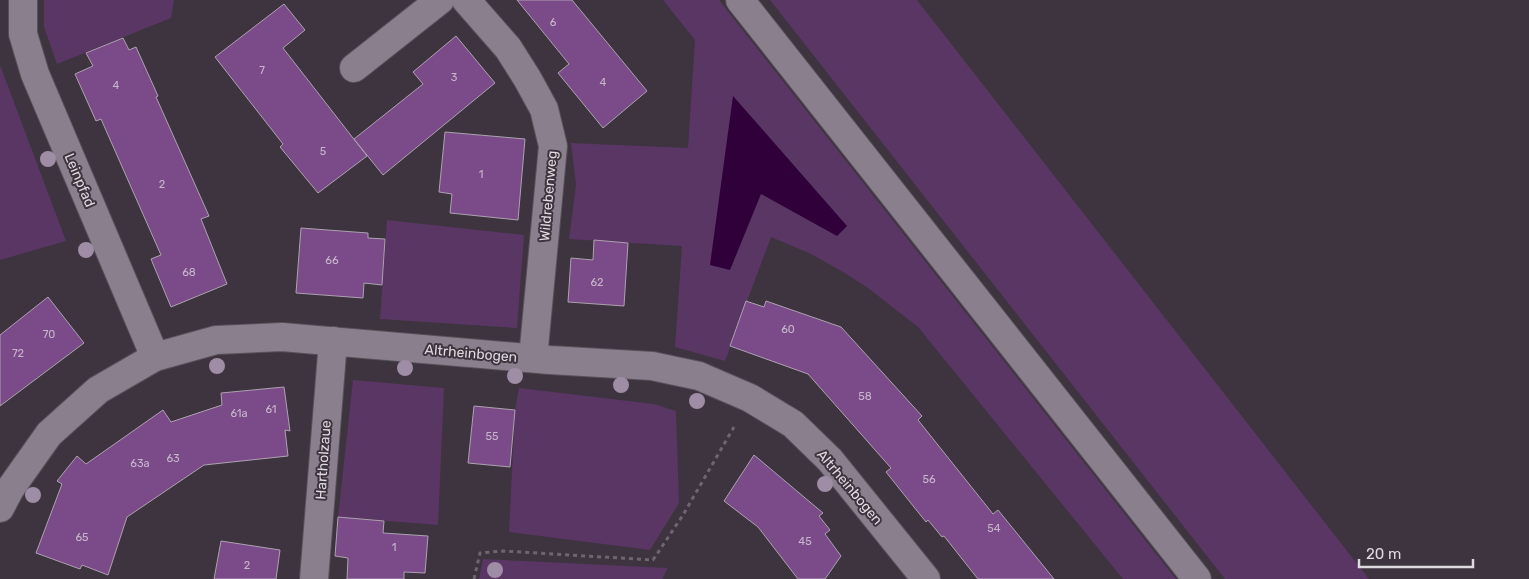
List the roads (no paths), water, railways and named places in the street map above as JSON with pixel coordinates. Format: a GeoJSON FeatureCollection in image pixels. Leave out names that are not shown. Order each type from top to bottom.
{"type":"FeatureCollection","features":[{"type":"Feature","properties":{"kind":"street","name":"Leinpfad"},"geometry":{"type":"LineString","coordinates":[[23,0],[23,34],[34,74],[155,357]]}},
{"type":"Feature","properties":{"kind":"street"},"geometry":{"type":"LineString","coordinates":[[354,68],[440,0]]}},
{"type":"Feature","properties":{"kind":"street","name":"Wildrebenweg"},"geometry":{"type":"LineString","coordinates":[[466,0],[508,48],[527,78],[544,109],[553,146],[533,358]]}},
{"type":"Feature","properties":{"kind":"street"},"geometry":{"type":"LineString","coordinates":[[740,0],[1197,579]]}},
{"type":"Feature","properties":{"kind":"street","name":"Altrheinbogen"},"geometry":{"type":"LineString","coordinates":[[0,508],[10,489],[49,434],[98,390],[155,357],[216,340],[282,337],[652,366],[699,376],[750,398],[793,424],[830,460],[926,579]]}},
{"type":"Feature","properties":{"kind":"street","name":"Hartholzaue"},"geometry":{"type":"LineString","coordinates":[[314,579],[332,341]]}}]}
